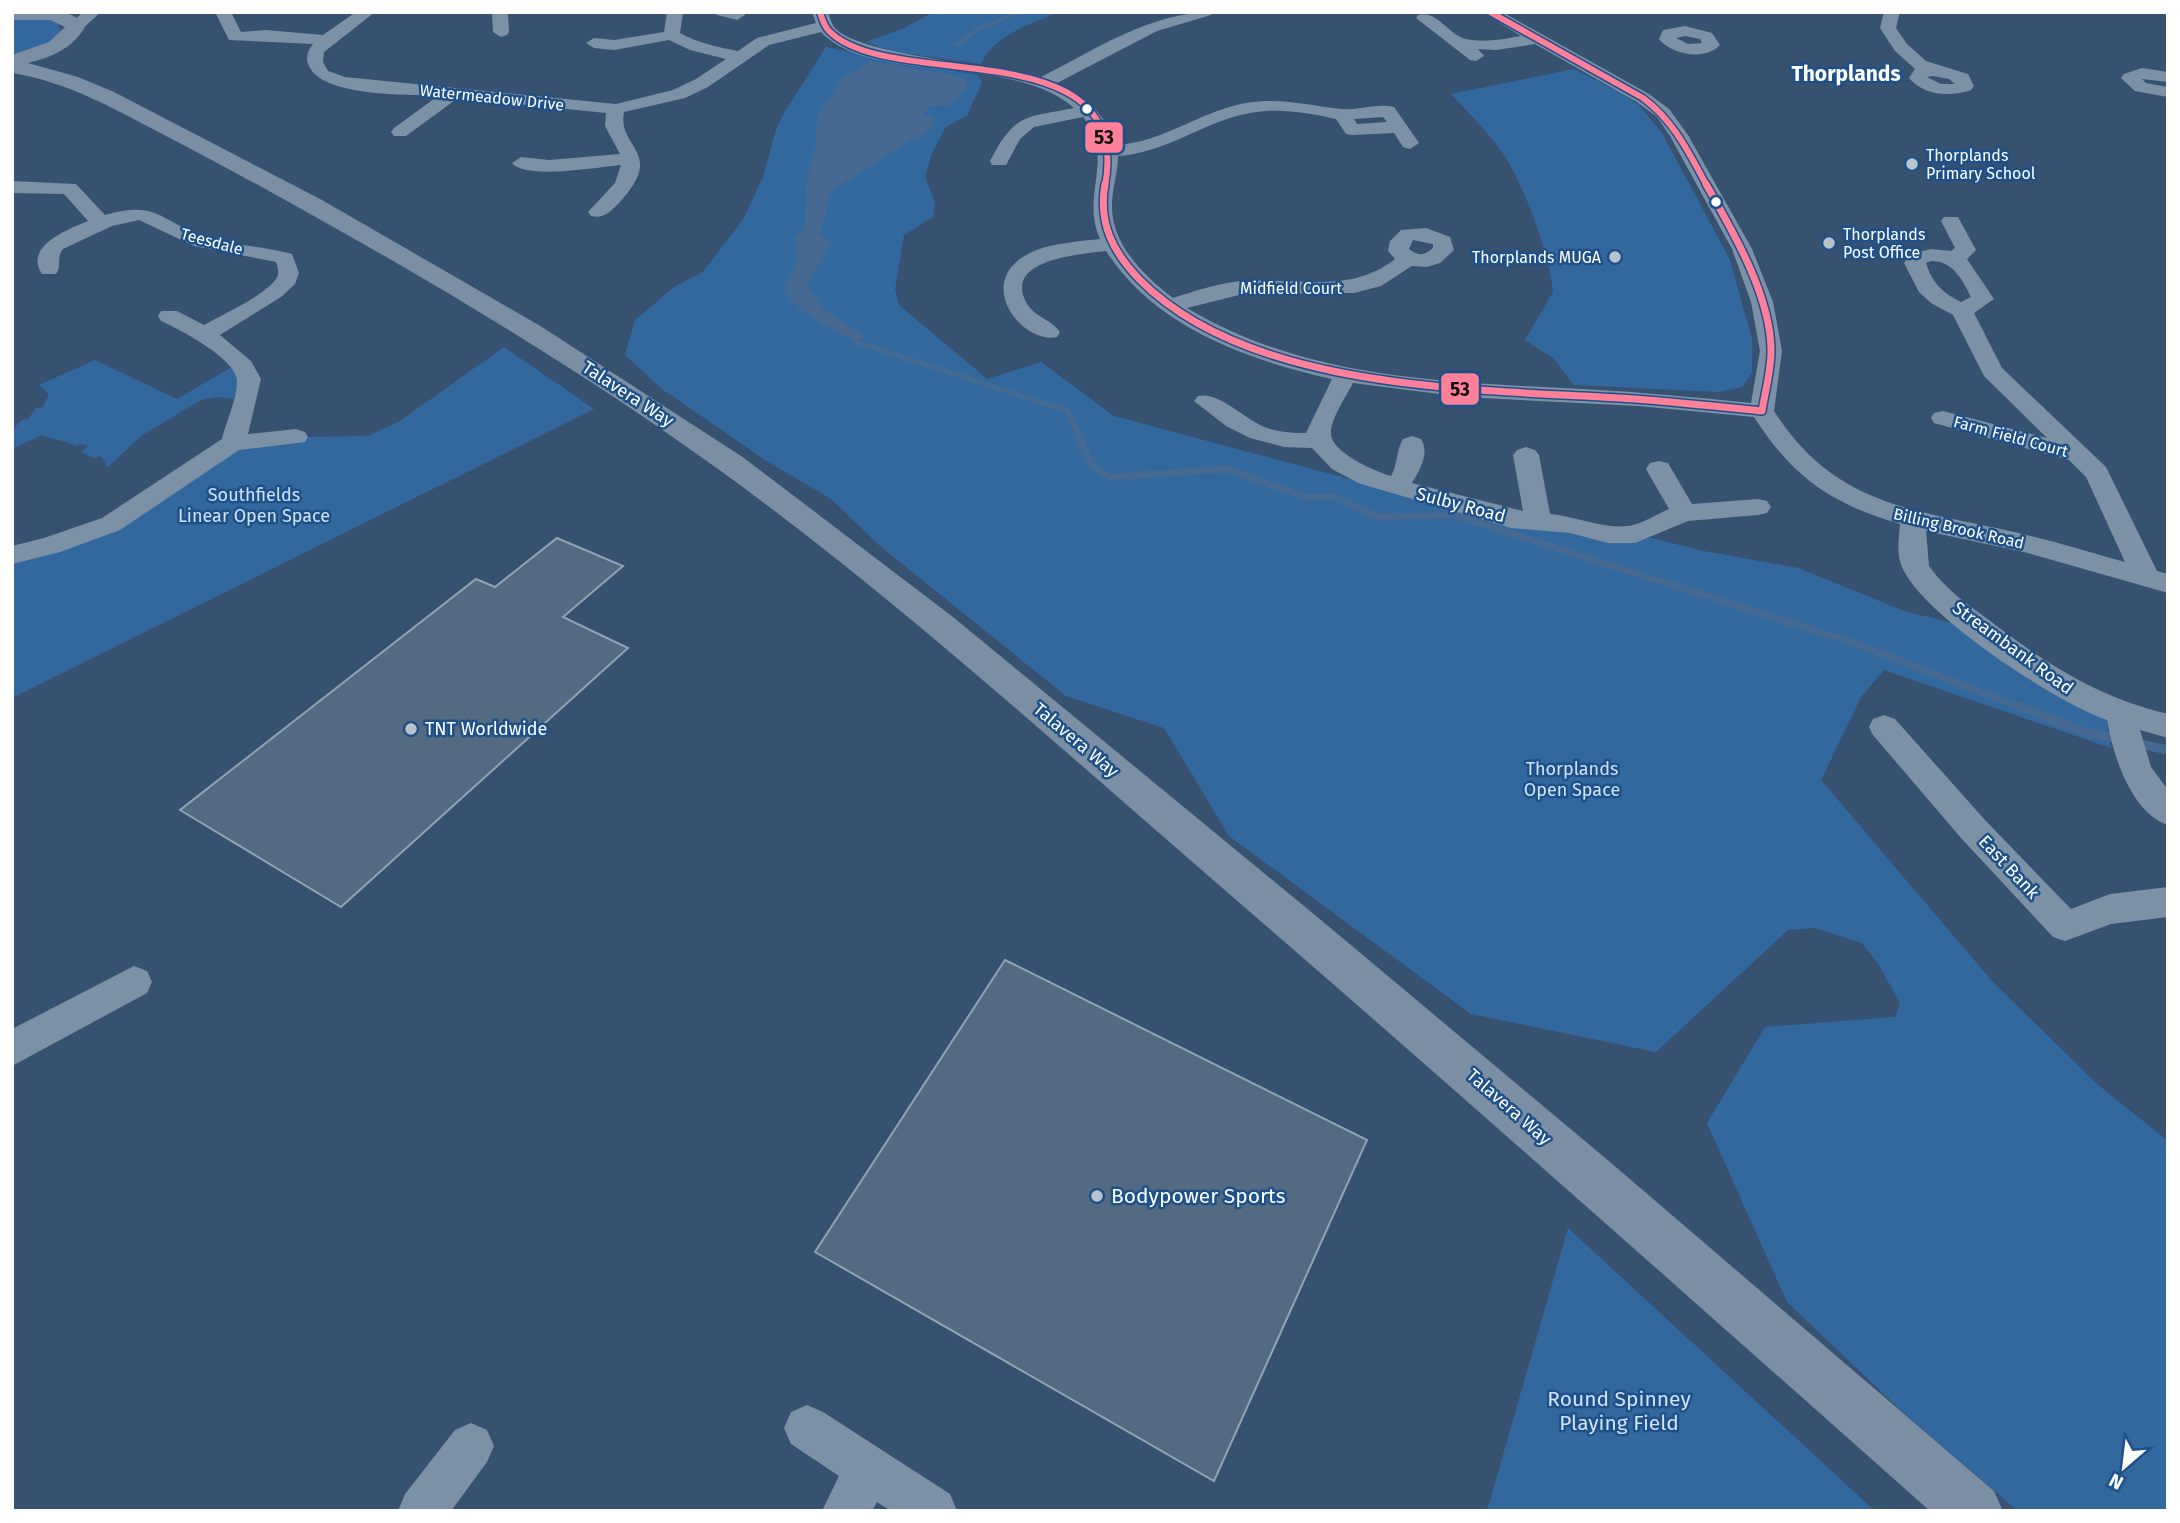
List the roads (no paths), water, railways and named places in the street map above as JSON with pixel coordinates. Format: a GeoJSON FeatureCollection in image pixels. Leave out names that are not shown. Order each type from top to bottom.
{"type":"FeatureCollection","features":[{"type":"Feature","properties":{"kind":"main road"},"geometry":{"type":"LineString","coordinates":[[12,14],[27,12],[62,16],[72,20],[72,32],[38,54],[12,61]]}},
{"type":"Feature","properties":{"kind":"main road","name":"Talavera Way"},"geometry":{"type":"LineString","coordinates":[[72,32],[68,58],[92,89]]}},
{"type":"Feature","properties":{"kind":"main road","name":"Talavera Way"},"geometry":{"type":"LineString","coordinates":[[12,67],[46,73],[92,89],[263,178],[468,293],[642,402],[751,479],[863,565],[993,671],[1389,1002],[1974,1511]]}},
{"type":"Feature","properties":{"kind":"street"},"geometry":{"type":"LineString","coordinates":[[72,32],[93,12]]}},
{"type":"Feature","properties":{"kind":"street"},"geometry":{"type":"LineString","coordinates":[[223,12],[235,37],[266,35],[326,40],[367,12]]}},
{"type":"Feature","properties":{"kind":"street"},"geometry":{"type":"LineString","coordinates":[[500,12],[501,32]]}},
{"type":"Feature","properties":{"kind":"street"},"geometry":{"type":"LineString","coordinates":[[594,43],[614,45],[673,35],[671,26],[675,12]]}},
{"type":"Feature","properties":{"kind":"street"},"geometry":{"type":"LineString","coordinates":[[1043,83],[1151,28],[1205,12]]}},
{"type":"Feature","properties":{"kind":"street"},"geometry":{"type":"LineString","coordinates":[[825,24],[850,43],[878,54],[990,71],[1043,83],[1071,97],[1097,122],[1108,151],[1102,214],[1113,244],[1133,273],[1170,306],[1195,322],[1259,352],[1345,376],[1398,385],[1623,398],[1762,411],[1771,351],[1762,302],[1742,249],[1679,135],[1663,113],[1643,98],[1490,12]]}},
{"type":"Feature","properties":{"kind":"street"},"geometry":{"type":"LineString","coordinates":[[1677,12],[1685,31]]}},
{"type":"Feature","properties":{"kind":"street"},"geometry":{"type":"LineString","coordinates":[[1892,12],[1888,28],[1896,44],[1932,71]]}},
{"type":"Feature","properties":{"kind":"street"},"geometry":{"type":"LineString","coordinates":[[1424,18],[1478,57]]}},
{"type":"Feature","properties":{"kind":"street","name":"Watermeadow Drive"},"geometry":{"type":"LineString","coordinates":[[326,40],[316,51],[315,62],[322,74],[341,82],[615,109],[650,103],[692,89],[747,51],[825,24]]}},
{"type":"Feature","properties":{"kind":"street","name":"Watermeadow Drive"},"geometry":{"type":"LineString","coordinates":[[673,35],[688,45],[705,51],[747,51]]}},
{"type":"Feature","properties":{"kind":"street"},"geometry":{"type":"LineString","coordinates":[[1460,44],[1496,45],[1535,39]]}},
{"type":"Feature","properties":{"kind":"street"},"geometry":{"type":"LineString","coordinates":[[2168,77],[2142,73],[2130,78],[2141,86],[2168,92]]}},
{"type":"Feature","properties":{"kind":"street"},"geometry":{"type":"LineString","coordinates":[[400,132],[454,92]]}},
{"type":"Feature","properties":{"kind":"street"},"geometry":{"type":"LineString","coordinates":[[1108,151],[1130,151],[1164,143],[1213,119],[1253,107],[1306,106],[1342,115],[1352,130],[1399,127],[1410,143]]}},
{"type":"Feature","properties":{"kind":"street"},"geometry":{"type":"LineString","coordinates":[[598,212],[624,185],[629,175],[630,159],[612,121],[615,109]]}},
{"type":"Feature","properties":{"kind":"street"},"geometry":{"type":"LineString","coordinates":[[999,161],[1012,136],[1028,123],[1087,111]]}},
{"type":"Feature","properties":{"kind":"street"},"geometry":{"type":"LineString","coordinates":[[521,163],[549,166],[630,159]]}},
{"type":"Feature","properties":{"kind":"street"},"geometry":{"type":"LineString","coordinates":[[12,187],[69,188],[76,192],[92,216],[104,223]]}},
{"type":"Feature","properties":{"kind":"street","name":"Teesdale"},"geometry":{"type":"LineString","coordinates":[[49,270],[47,258],[50,251],[68,239],[133,213],[151,217],[191,238],[285,258],[289,268],[287,280],[270,295],[205,334]]}},
{"type":"Feature","properties":{"kind":"street"},"geometry":{"type":"LineString","coordinates":[[1951,220],[1966,250],[1954,259]]}},
{"type":"Feature","properties":{"kind":"street"},"geometry":{"type":"LineString","coordinates":[[1049,332],[1022,312],[1011,295],[1013,279],[1027,264],[1042,255],[1113,244]]}},
{"type":"Feature","properties":{"kind":"street"},"geometry":{"type":"LineString","coordinates":[[1925,256],[1954,259],[1967,270],[1983,299],[1962,311],[1931,294],[1915,263],[1917,258],[1925,256]]}},
{"type":"Feature","properties":{"kind":"street","name":"Midfield Court"},"geometry":{"type":"LineString","coordinates":[[1170,306],[1225,289],[1256,286],[1335,291],[1365,285],[1395,272],[1408,260]]}},
{"type":"Feature","properties":{"kind":"street","name":"Farm Field Court"},"geometry":{"type":"LineString","coordinates":[[1962,311],[1992,371],[2097,473],[2157,581]]}},
{"type":"Feature","properties":{"kind":"street"},"geometry":{"type":"LineString","coordinates":[[169,316],[205,334],[243,366],[249,379],[233,443]]}},
{"type":"Feature","properties":{"kind":"street"},"geometry":{"type":"LineString","coordinates":[[1206,401],[1239,426],[1278,440],[1319,441],[1318,430],[1345,376]]}},
{"type":"Feature","properties":{"kind":"street","name":"Billing Brook Road"},"geometry":{"type":"LineString","coordinates":[[1762,411],[1789,449],[1811,471],[1873,506],[1914,520],[2023,542],[2157,581]]}},
{"type":"Feature","properties":{"kind":"street","name":"Farm Field Court"},"geometry":{"type":"LineString","coordinates":[[1943,418],[2078,454]]}},
{"type":"Feature","properties":{"kind":"street"},"geometry":{"type":"LineString","coordinates":[[12,555],[50,546],[111,524],[233,443],[296,437]]}},
{"type":"Feature","properties":{"kind":"street","name":"Sulby Road"},"geometry":{"type":"LineString","coordinates":[[1319,441],[1341,463],[1367,477],[1397,487],[1511,519],[1570,524],[1608,534],[1635,534],[1684,513],[1758,508]]}},
{"type":"Feature","properties":{"kind":"street"},"geometry":{"type":"LineString","coordinates":[[1397,487],[1410,466],[1412,444]]}},
{"type":"Feature","properties":{"kind":"street"},"geometry":{"type":"LineString","coordinates":[[1526,455],[1538,521]]}},
{"type":"Feature","properties":{"kind":"street"},"geometry":{"type":"LineString","coordinates":[[1659,469],[1684,513]]}},
{"type":"Feature","properties":{"kind":"street","name":"Streambank Road"},"geometry":{"type":"LineString","coordinates":[[1914,520],[1912,551],[1916,569],[1926,583],[1951,606],[2075,694],[2121,714],[2168,726]]}},
{"type":"Feature","properties":{"kind":"street"},"geometry":{"type":"LineString","coordinates":[[2121,714],[2130,761],[2149,792],[2168,812]]}},
{"type":"Feature","properties":{"kind":"street","name":"East Bank"},"geometry":{"type":"LineString","coordinates":[[1884,727],[1973,829],[2065,926],[2110,909],[2168,902]]}},
{"type":"Feature","properties":{"kind":"street"},"geometry":{"type":"LineString","coordinates":[[12,1049],[134,982]]}},
{"type":"Feature","properties":{"kind":"street"},"geometry":{"type":"LineString","coordinates":[[807,1428],[933,1511]]}},
{"type":"Feature","properties":{"kind":"street"},"geometry":{"type":"LineString","coordinates":[[422,1511],[471,1446]]}},
{"type":"Feature","properties":{"kind":"street"},"geometry":{"type":"LineString","coordinates":[[846,1511],[869,1470]]}},
{"type":"Feature","properties":{"kind":"waterway"},"geometry":{"type":"LineString","coordinates":[[956,45],[977,30],[1017,12]]}},
{"type":"Feature","properties":{"kind":"waterway"},"geometry":{"type":"LineString","coordinates":[[856,342],[1068,411],[1071,418]]}},
{"type":"Feature","properties":{"kind":"waterway"},"geometry":{"type":"LineString","coordinates":[[1070,416],[1092,465],[1111,477],[1228,469],[1305,497],[1336,497],[1377,517],[1453,515],[1854,643],[2022,708]]}},
{"type":"Feature","properties":{"kind":"waterway"},"geometry":{"type":"LineString","coordinates":[[2018,706],[2085,732],[2118,739]]}},
{"type":"Feature","properties":{"kind":"waterway"},"geometry":{"type":"LineString","coordinates":[[2135,743],[2168,750]]}},
{"type":"Feature","properties":{"kind":"place","name":"Thorplands Primary School"},"geometry":{"type":"Point","coordinates":[1912,164]}},
{"type":"Feature","properties":{"kind":"place","name":"Thorplands Post Office"},"geometry":{"type":"Point","coordinates":[1829,243]}},
{"type":"Feature","properties":{"kind":"place","name":"Thorplands MUGA"},"geometry":{"type":"Point","coordinates":[1615,257]}},
{"type":"Feature","properties":{"kind":"place","name":"TNT Worldwide"},"geometry":{"type":"Point","coordinates":[411,729]}},
{"type":"Feature","properties":{"kind":"place","name":"Bodypower Sports"},"geometry":{"type":"Point","coordinates":[1097,1196]}},
{"type":"Feature","properties":{"kind":"district","name":"Thorplands"},"geometry":{"type":"Point","coordinates":[1846,74]}},
{"type":"Feature","properties":{"kind":"park label","name":"Southfields Linear Open Space"},"geometry":{"type":"Point","coordinates":[254,505]}},
{"type":"Feature","properties":{"kind":"park label","name":"Thorplands Open Space"},"geometry":{"type":"Point","coordinates":[1572,779]}},
{"type":"Feature","properties":{"kind":"park label","name":"Round Spinney Playing Field"},"geometry":{"type":"Point","coordinates":[1619,1411]}}]}
